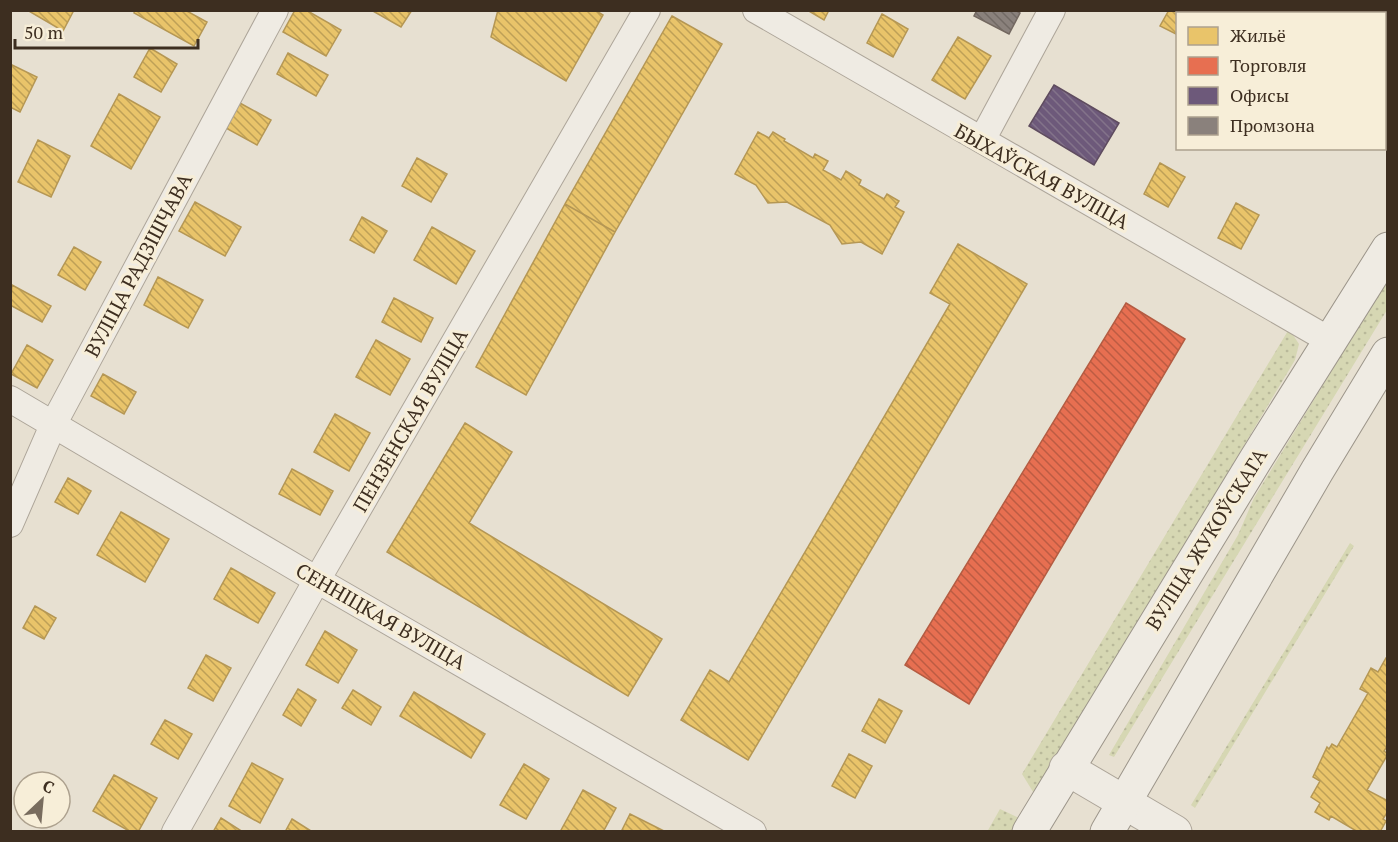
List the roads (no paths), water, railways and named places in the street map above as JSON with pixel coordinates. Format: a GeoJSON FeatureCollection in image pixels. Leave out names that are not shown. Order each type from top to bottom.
{"type":"FeatureCollection","features":[{"type":"Feature","properties":{"kind":"main road","name":"ВУЛІЦА ЖУКОЎСКАГА"},"geometry":{"type":"LineString","coordinates":[[1029,831],[1329,340],[1388,249]]}},
{"type":"Feature","properties":{"kind":"main road"},"geometry":{"type":"LineString","coordinates":[[1107,831],[1388,354]]}},
{"type":"Feature","properties":{"kind":"main road"},"geometry":{"type":"LineString","coordinates":[[1066,768],[1175,831]]}},
{"type":"Feature","properties":{"kind":"street","name":"ВУЛІЦА РАДЗІШЧАВА"},"geometry":{"type":"LineString","coordinates":[[10,524],[54,423],[275,10]]}},
{"type":"Feature","properties":{"kind":"street","name":"ПЕНЗЕНСКАЯ ВУЛІЦА"},"geometry":{"type":"LineString","coordinates":[[175,831],[647,10]]}},
{"type":"Feature","properties":{"kind":"street","name":"БЫХАЎСКАЯ ВУЛІЦА"},"geometry":{"type":"LineString","coordinates":[[756,10],[1329,340]]}},
{"type":"Feature","properties":{"kind":"street"},"geometry":{"type":"LineString","coordinates":[[982,140],[1052,10]]}},
{"type":"Feature","properties":{"kind":"street","name":"СЕННІЦКАЯ ВУЛІЦА"},"geometry":{"type":"LineString","coordinates":[[10,399],[753,831]]}}]}
